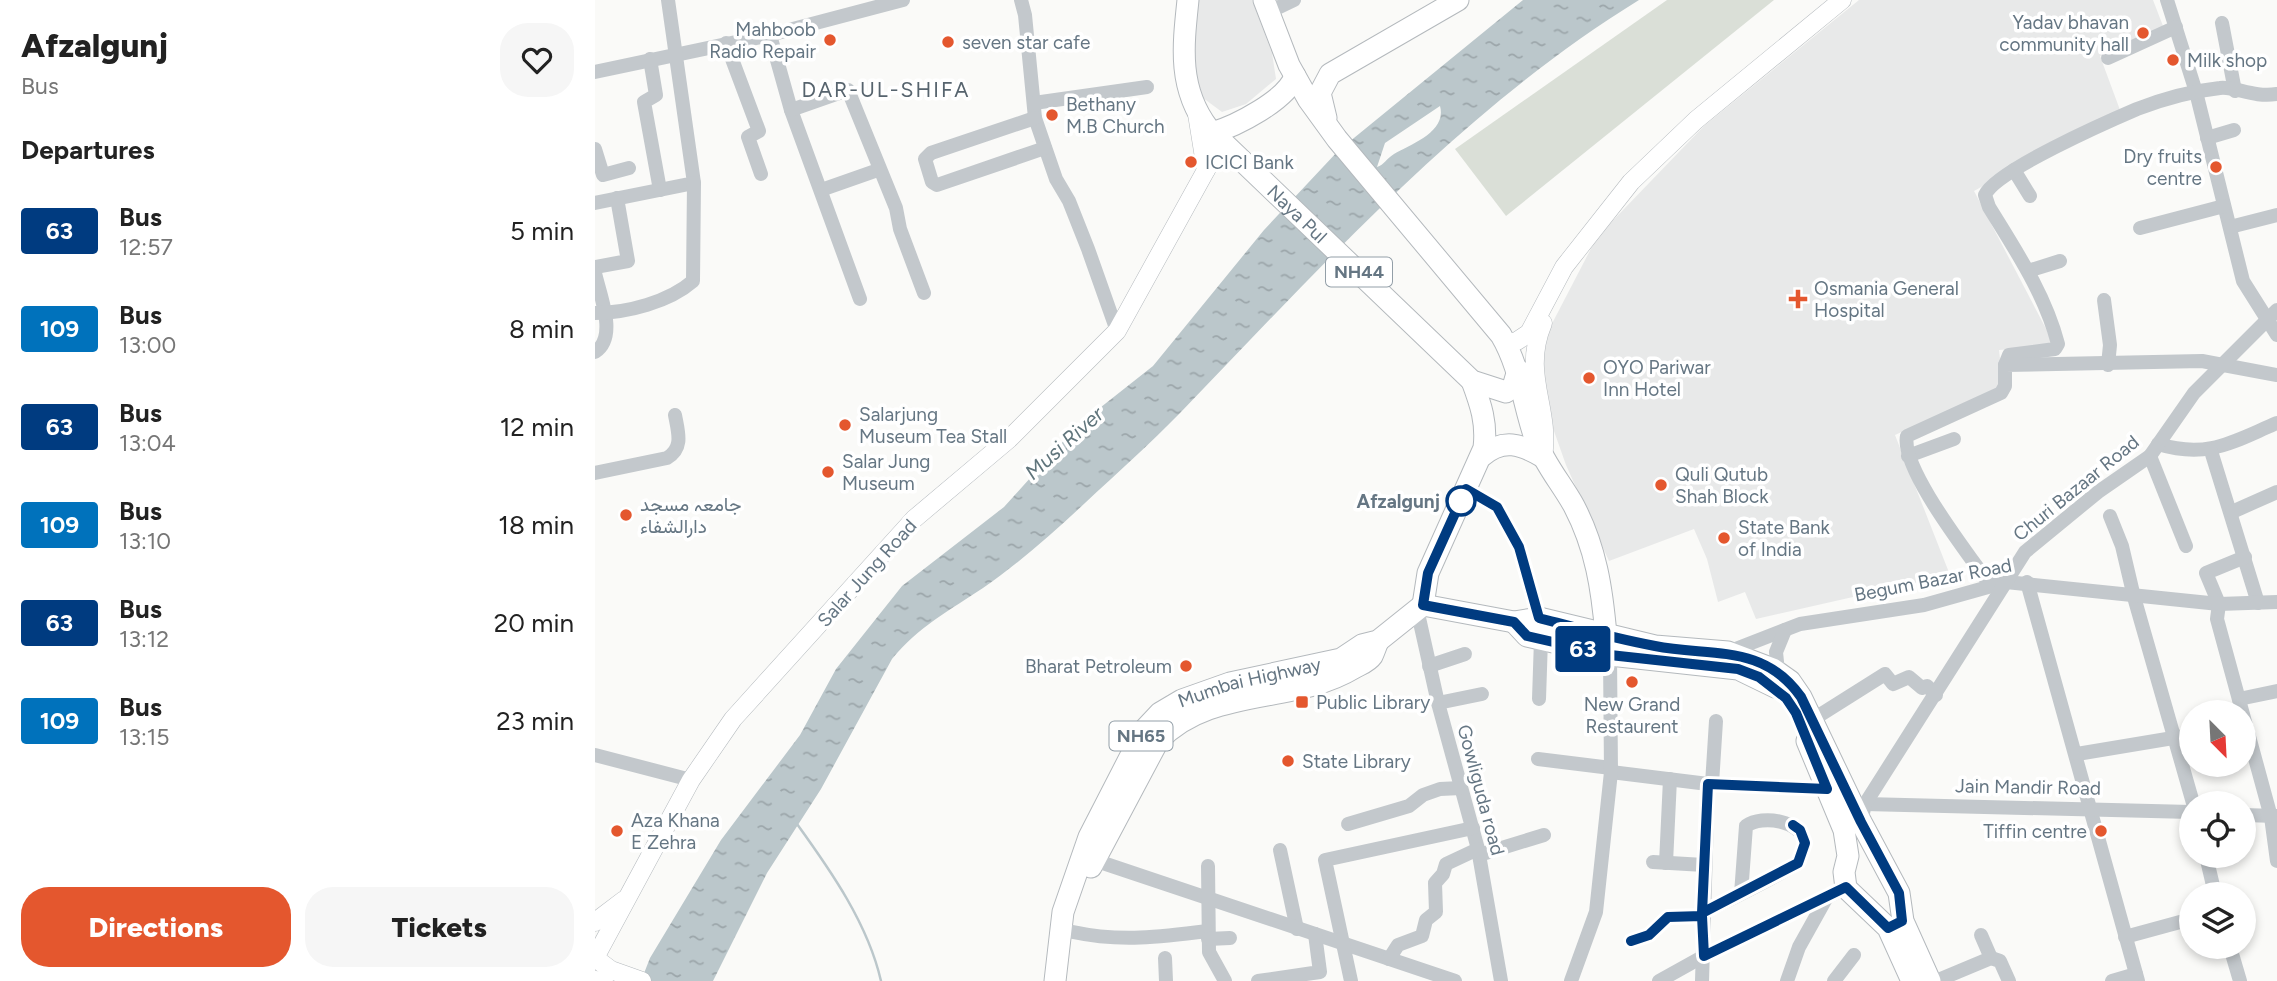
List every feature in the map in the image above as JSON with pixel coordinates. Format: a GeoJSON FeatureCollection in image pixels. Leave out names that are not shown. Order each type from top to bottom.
{"type":"FeatureCollection","features":[{"type":"Feature","properties":{"kind":"highway","name":"NH44"},"geometry":{"type":"LineString","coordinates":[[1188,0],[1184,71],[1190,101],[1197,114],[1227,149]]}},
{"type":"Feature","properties":{"kind":"highway"},"geometry":{"type":"LineString","coordinates":[[1337,139],[1322,109],[1320,93],[1326,80],[1339,67],[1458,0]]}},
{"type":"Feature","properties":{"kind":"highway"},"geometry":{"type":"LineString","coordinates":[[1266,6],[1295,76],[1308,99],[1337,139],[1503,339],[1518,370],[1535,439],[1586,531],[1602,589],[1608,645]]}},
{"type":"Feature","properties":{"kind":"highway"},"geometry":{"type":"LineString","coordinates":[[1227,149],[1224,129],[1282,96],[1291,88],[1295,76]]}},
{"type":"Feature","properties":{"kind":"highway"},"geometry":{"type":"LineString","coordinates":[[1227,149],[1239,133],[1291,99],[1308,99]]}},
{"type":"Feature","properties":{"kind":"highway","name":"Naya Pul"},"geometry":{"type":"LineString","coordinates":[[1227,149],[1472,381]]}},
{"type":"Feature","properties":{"kind":"highway","name":"NH44"},"geometry":{"type":"LineString","coordinates":[[1472,381],[1506,392],[1513,387],[1518,370]]}},
{"type":"Feature","properties":{"kind":"highway","name":"NH44"},"geometry":{"type":"LineString","coordinates":[[1420,607],[1428,573],[1482,456],[1486,428],[1483,409],[1472,381]]}},
{"type":"Feature","properties":{"kind":"highway"},"geometry":{"type":"LineString","coordinates":[[1482,456],[1491,448],[1520,444],[1543,457]]}},
{"type":"Feature","properties":{"kind":"highway"},"geometry":{"type":"LineString","coordinates":[[1420,607],[1514,622],[1608,645],[1738,669],[1774,686],[1796,713],[1844,830],[1848,856],[1837,891],[1895,924],[1930,981]]}},
{"type":"Feature","properties":{"kind":"highway","name":"Mumbai Highway"},"geometry":{"type":"LineString","coordinates":[[1065,981],[1079,898],[1094,860],[1158,741],[1171,727],[1190,715],[1246,689],[1341,659],[1362,645],[1378,641],[1420,607]]}},
{"type":"Feature","properties":{"kind":"highway"},"geometry":{"type":"LineString","coordinates":[[1608,645],[1728,652],[1756,660],[1778,672],[1795,689],[1863,813],[1899,893],[1895,924],[1912,981]]}},
{"type":"Feature","properties":{"kind":"highway","name":"Mumbai Highway"},"geometry":{"type":"LineString","coordinates":[[1055,981],[1063,912],[1069,892],[1089,837],[1144,730],[1160,713],[1182,699],[1246,689]]}},
{"type":"Feature","properties":{"kind":"main road"},"geometry":{"type":"LineString","coordinates":[[1543,457],[1546,436],[1534,371],[1534,349],[1572,260],[1602,215],[1630,183],[1696,121],[1842,0]]}},
{"type":"Feature","properties":{"kind":"main road"},"geometry":{"type":"LineString","coordinates":[[1197,114],[1206,170]]}},
{"type":"Feature","properties":{"kind":"main road","name":"Salar Jung Road"},"geometry":{"type":"LineString","coordinates":[[595,957],[691,780],[733,719],[914,519],[1009,439],[1117,331],[1206,170],[1227,149]]}},
{"type":"Feature","properties":{"kind":"main road"},"geometry":{"type":"LineString","coordinates":[[1503,339],[1517,341],[1529,333],[1564,267],[1572,260]]}},
{"type":"Feature","properties":{"kind":"main road","name":"Salar Jung Road"},"geometry":{"type":"LineString","coordinates":[[595,922],[616,908],[633,889]]}},
{"type":"Feature","properties":{"kind":"main road"},"geometry":{"type":"LineString","coordinates":[[595,957],[611,977]]}},
{"type":"Feature","properties":{"kind":"main road"},"geometry":{"type":"LineString","coordinates":[[595,980],[611,977],[642,981]]}},
{"type":"Feature","properties":{"kind":"street"},"geometry":{"type":"LineString","coordinates":[[599,313],[657,301],[681,292],[693,281],[694,183],[667,0]]}},
{"type":"Feature","properties":{"kind":"street"},"geometry":{"type":"LineString","coordinates":[[595,72],[674,53],[769,35],[903,0]]}},
{"type":"Feature","properties":{"kind":"street"},"geometry":{"type":"LineString","coordinates":[[1021,0],[1035,118],[1088,249],[1117,331]]}},
{"type":"Feature","properties":{"kind":"street"},"geometry":{"type":"LineString","coordinates":[[1266,6],[1294,0]]}},
{"type":"Feature","properties":{"kind":"street"},"geometry":{"type":"LineString","coordinates":[[2167,0],[2196,92],[2243,281],[2272,314],[2277,335]]}},
{"type":"Feature","properties":{"kind":"street"},"geometry":{"type":"LineString","coordinates":[[2222,23],[2235,91]]}},
{"type":"Feature","properties":{"kind":"street"},"geometry":{"type":"LineString","coordinates":[[2108,58],[2176,27]]}},
{"type":"Feature","properties":{"kind":"street"},"geometry":{"type":"LineString","coordinates":[[769,35],[791,110],[860,299]]}},
{"type":"Feature","properties":{"kind":"street"},"geometry":{"type":"LineString","coordinates":[[726,43],[759,131],[748,136],[761,174]]}},
{"type":"Feature","properties":{"kind":"street"},"geometry":{"type":"LineString","coordinates":[[650,59],[656,98],[644,102],[660,190]]}},
{"type":"Feature","properties":{"kind":"street"},"geometry":{"type":"LineString","coordinates":[[1034,103],[1147,87]]}},
{"type":"Feature","properties":{"kind":"street"},"geometry":{"type":"LineString","coordinates":[[1990,585],[1938,510],[1908,456],[1907,436],[2001,393],[2005,386],[2005,365],[2009,355],[2055,349],[2059,344],[2051,317],[2028,271],[1989,207],[1985,195],[1991,187],[2014,170],[2138,109],[2223,87],[2266,96],[2277,94]]}},
{"type":"Feature","properties":{"kind":"street"},"geometry":{"type":"LineString","coordinates":[[791,110],[848,90],[878,170],[883,173],[924,293]]}},
{"type":"Feature","properties":{"kind":"street"},"geometry":{"type":"LineString","coordinates":[[1035,118],[931,153],[925,159],[932,182],[937,185],[1045,148]]}},
{"type":"Feature","properties":{"kind":"street"},"geometry":{"type":"LineString","coordinates":[[2207,138],[2234,130]]}},
{"type":"Feature","properties":{"kind":"street"},"geometry":{"type":"LineString","coordinates":[[595,149],[603,175],[629,167],[636,195]]}},
{"type":"Feature","properties":{"kind":"street"},"geometry":{"type":"LineString","coordinates":[[821,190],[878,170]]}},
{"type":"Feature","properties":{"kind":"street"},"geometry":{"type":"LineString","coordinates":[[2014,170],[2030,196]]}},
{"type":"Feature","properties":{"kind":"street"},"geometry":{"type":"LineString","coordinates":[[595,203],[694,183]]}},
{"type":"Feature","properties":{"kind":"street"},"geometry":{"type":"LineString","coordinates":[[595,267],[628,261],[617,198]]}},
{"type":"Feature","properties":{"kind":"street"},"geometry":{"type":"LineString","coordinates":[[2140,228],[2224,206]]}},
{"type":"Feature","properties":{"kind":"street"},"geometry":{"type":"LineString","coordinates":[[2230,227],[2277,215]]}},
{"type":"Feature","properties":{"kind":"street"},"geometry":{"type":"LineString","coordinates":[[2028,271],[2060,261]]}},
{"type":"Feature","properties":{"kind":"street"},"geometry":{"type":"LineString","coordinates":[[595,273],[605,342],[595,352]]}},
{"type":"Feature","properties":{"kind":"street"},"geometry":{"type":"LineString","coordinates":[[2104,300],[2110,345],[2108,365]]}},
{"type":"Feature","properties":{"kind":"street","name":"Churi Bazaar Road"},"geometry":{"type":"LineString","coordinates":[[1863,813],[2025,552],[2154,450],[2195,393],[2272,314]]}},
{"type":"Feature","properties":{"kind":"street"},"geometry":{"type":"LineString","coordinates":[[2005,365],[2202,361],[2277,376]]}},
{"type":"Feature","properties":{"kind":"street"},"geometry":{"type":"LineString","coordinates":[[595,473],[667,458],[674,454],[680,440],[675,415]]}},
{"type":"Feature","properties":{"kind":"street"},"geometry":{"type":"LineString","coordinates":[[2186,546],[2154,450],[2211,451],[2277,423]]}},
{"type":"Feature","properties":{"kind":"street"},"geometry":{"type":"LineString","coordinates":[[1908,456],[1954,439]]}},
{"type":"Feature","properties":{"kind":"street"},"geometry":{"type":"LineString","coordinates":[[2211,451],[2258,603]]}},
{"type":"Feature","properties":{"kind":"street"},"geometry":{"type":"LineString","coordinates":[[1466,489],[1497,507],[1519,547],[1540,628],[1539,699]]}},
{"type":"Feature","properties":{"kind":"street"},"geometry":{"type":"LineString","coordinates":[[2232,512],[2277,492]]}},
{"type":"Feature","properties":{"kind":"street"},"geometry":{"type":"LineString","coordinates":[[2110,516],[2122,546],[2190,791]]}},
{"type":"Feature","properties":{"kind":"street"},"geometry":{"type":"LineString","coordinates":[[2245,557],[2206,573],[2219,604],[2217,619],[2239,699],[2277,691]]}},
{"type":"Feature","properties":{"kind":"street","name":"Begum Bazar Road"},"geometry":{"type":"LineString","coordinates":[[1728,652],[1800,624],[1924,605],[2006,582],[2027,582],[2134,597],[2219,604],[2277,602]]}},
{"type":"Feature","properties":{"kind":"street"},"geometry":{"type":"LineString","coordinates":[[2027,582],[2077,754],[2137,978],[2112,981]]}},
{"type":"Feature","properties":{"kind":"street","name":"Gowliguda road"},"geometry":{"type":"LineString","coordinates":[[1420,607],[1429,666],[1479,852],[1501,981]]}},
{"type":"Feature","properties":{"kind":"street"},"geometry":{"type":"LineString","coordinates":[[1778,672],[1776,652],[1785,630]]}},
{"type":"Feature","properties":{"kind":"street"},"geometry":{"type":"LineString","coordinates":[[1571,981],[1596,912],[1611,770],[1608,645]]}},
{"type":"Feature","properties":{"kind":"street"},"geometry":{"type":"LineString","coordinates":[[1429,666],[1465,654]]}},
{"type":"Feature","properties":{"kind":"street"},"geometry":{"type":"LineString","coordinates":[[1812,720],[1885,674],[1893,684],[1909,677],[1922,688],[1927,686],[1935,695]]}},
{"type":"Feature","properties":{"kind":"street"},"geometry":{"type":"LineString","coordinates":[[1438,703],[1482,694]]}},
{"type":"Feature","properties":{"kind":"street"},"geometry":{"type":"LineString","coordinates":[[1702,981],[1704,865],[1716,722]]}},
{"type":"Feature","properties":{"kind":"street"},"geometry":{"type":"LineString","coordinates":[[2077,754],[2179,737]]}},
{"type":"Feature","properties":{"kind":"street"},"geometry":{"type":"LineString","coordinates":[[595,755],[691,780]]}},
{"type":"Feature","properties":{"kind":"street"},"geometry":{"type":"LineString","coordinates":[[2256,758],[2274,816],[2277,861]]}},
{"type":"Feature","properties":{"kind":"street"},"geometry":{"type":"LineString","coordinates":[[1538,759],[1710,784],[1827,789]]}},
{"type":"Feature","properties":{"kind":"street"},"geometry":{"type":"LineString","coordinates":[[1670,779],[1659,863],[1704,865]]}},
{"type":"Feature","properties":{"kind":"street"},"geometry":{"type":"LineString","coordinates":[[1348,824],[1409,806],[1423,795],[1440,789],[1461,788]]}},
{"type":"Feature","properties":{"kind":"street","name":"Jain Mandir Road"},"geometry":{"type":"LineString","coordinates":[[1863,813],[2090,807],[2179,811]]}},
{"type":"Feature","properties":{"kind":"street"},"geometry":{"type":"LineString","coordinates":[[2256,815],[2274,816]]}},
{"type":"Feature","properties":{"kind":"street"},"geometry":{"type":"LineString","coordinates":[[1631,941],[1649,935],[1668,917],[1702,915],[1741,894],[1798,863],[1805,843],[1800,830],[1793,825],[1762,820],[1746,826],[1741,894]]}},
{"type":"Feature","properties":{"kind":"street"},"geometry":{"type":"LineString","coordinates":[[1350,981],[1345,944],[1325,860],[1473,828]]}},
{"type":"Feature","properties":{"kind":"street"},"geometry":{"type":"LineString","coordinates":[[1389,959],[1398,945],[1422,936],[1426,920],[1436,912],[1435,883],[1446,864],[1479,852],[1544,835]]}},
{"type":"Feature","properties":{"kind":"street"},"geometry":{"type":"LineString","coordinates":[[1280,850],[1297,929]]}},
{"type":"Feature","properties":{"kind":"street"},"geometry":{"type":"LineString","coordinates":[[1094,860],[1455,981]]}},
{"type":"Feature","properties":{"kind":"street"},"geometry":{"type":"LineString","coordinates":[[1208,866],[1209,952],[1225,981]]}},
{"type":"Feature","properties":{"kind":"street"},"geometry":{"type":"LineString","coordinates":[[1659,981],[1837,891]]}},
{"type":"Feature","properties":{"kind":"street"},"geometry":{"type":"LineString","coordinates":[[1787,981],[1799,947],[1837,891]]}},
{"type":"Feature","properties":{"kind":"street"},"geometry":{"type":"LineString","coordinates":[[2125,937],[2179,922]]}},
{"type":"Feature","properties":{"kind":"street"},"geometry":{"type":"LineString","coordinates":[[1073,932],[1112,939],[1208,935],[1230,937]]}},
{"type":"Feature","properties":{"kind":"street"},"geometry":{"type":"LineString","coordinates":[[1258,981],[1322,977],[1315,934]]}},
{"type":"Feature","properties":{"kind":"street"},"geometry":{"type":"LineString","coordinates":[[1981,935],[1991,958]]}},
{"type":"Feature","properties":{"kind":"street"},"geometry":{"type":"LineString","coordinates":[[1834,981],[1854,955]]}},
{"type":"Feature","properties":{"kind":"street"},"geometry":{"type":"LineString","coordinates":[[1165,958],[1166,981]]}},
{"type":"Feature","properties":{"kind":"street"},"geometry":{"type":"LineString","coordinates":[[1936,981],[1991,958],[2000,961],[2009,981]]}},
{"type":"Feature","properties":{"kind":"street"},"geometry":{"type":"LineString","coordinates":[[2234,959],[2240,981]]}},
{"type":"Feature","properties":{"kind":"shaded area"},"geometry":{"type":"Polygon","coordinates":[[[1196,0],[1252,0],[1272,53],[1276,79],[1246,104],[1222,112],[1199,95],[1189,62],[1196,0]]]}},
{"type":"Feature","properties":{"kind":"shaded area"},"geometry":{"type":"Polygon","coordinates":[[[1667,0],[1774,0],[1506,216],[1455,149],[1667,0]]]}},
{"type":"Feature","properties":{"kind":"shaded area","name":"Osmania General Hospital"},"geometry":{"type":"Polygon","coordinates":[[[1859,0],[2153,0],[2163,26],[2100,56],[2120,110],[1974,191],[2055,346],[1999,350],[2003,386],[1895,435],[1950,575],[1756,619],[1745,592],[1718,602],[1707,559],[1694,529],[1609,561],[1566,465],[1543,400],[1544,339],[1597,237],[1704,126],[1859,0]]]}},
{"type":"Feature","properties":{"kind":"water","name":"Musi River"},"geometry":{"type":"Polygon","coordinates":[[[1523,0],[1639,0],[1574,43],[1454,139],[1342,245],[1169,424],[1073,514],[1010,568],[935,620],[902,648],[892,659],[821,789],[767,873],[713,981],[641,981],[650,958],[721,840],[800,735],[836,669],[902,586],[1004,507],[1077,426],[1153,366],[1264,230],[1338,151],[1523,0]],[[1440,106],[1385,143],[1377,167],[1426,136],[1438,123],[1440,106]]]}},
{"type":"Feature","properties":{"kind":"waterway"},"geometry":{"type":"LineString","coordinates":[[797,824],[835,879],[858,919],[881,981]]}},
{"type":"Feature","properties":{"kind":"bus line","name":"63"},"geometry":{"type":"LineString","coordinates":[[1631,941],[1649,935],[1668,917],[1702,916],[1704,956],[1846,887],[1856,900],[1888,928],[1902,921],[1899,893],[1883,858],[1861,822],[1801,697],[1790,681],[1773,668],[1756,660],[1728,652],[1696,652],[1655,646],[1539,618],[1534,592],[1519,547],[1497,507],[1466,489],[1428,573],[1423,605],[1514,622],[1527,636],[1610,655],[1738,669],[1774,686],[1796,713],[1827,789],[1708,784],[1702,913],[1776,877],[1798,863],[1805,843],[1800,830],[1793,825]]}},
{"type":"Feature","properties":{"kind":"place","name":"Yadav bhavan community hall"},"geometry":{"type":"Point","coordinates":[2143,33]}},
{"type":"Feature","properties":{"kind":"place","name":"Mahboob Radio Repair"},"geometry":{"type":"Point","coordinates":[830,40]}},
{"type":"Feature","properties":{"kind":"place","name":"seven star cafe"},"geometry":{"type":"Point","coordinates":[948,42]}},
{"type":"Feature","properties":{"kind":"place","name":"Milk shop"},"geometry":{"type":"Point","coordinates":[2173,60]}},
{"type":"Feature","properties":{"kind":"place","name":"Bethany M.B Church"},"geometry":{"type":"Point","coordinates":[1052,115]}},
{"type":"Feature","properties":{"kind":"place","name":"ICICI Bank"},"geometry":{"type":"Point","coordinates":[1191,162]}},
{"type":"Feature","properties":{"kind":"place","name":"Dry fruits centre"},"geometry":{"type":"Point","coordinates":[2216,167]}},
{"type":"Feature","properties":{"kind":"place","name":"Osmania General Hospital"},"geometry":{"type":"Point","coordinates":[1798,299]}},
{"type":"Feature","properties":{"kind":"place","name":"OYO Pariwar Inn Hotel"},"geometry":{"type":"Point","coordinates":[1589,378]}},
{"type":"Feature","properties":{"kind":"place","name":"Salarjung Museum Tea Stall"},"geometry":{"type":"Point","coordinates":[845,425]}},
{"type":"Feature","properties":{"kind":"place","name":"Salar Jung Museum"},"geometry":{"type":"Point","coordinates":[828,472]}},
{"type":"Feature","properties":{"kind":"place","name":"Quli Qutub Shah Block"},"geometry":{"type":"Point","coordinates":[1661,485]}},
{"type":"Feature","properties":{"kind":"place","name":"Afzalgunj"},"geometry":{"type":"Point","coordinates":[1461,501]}},
{"type":"Feature","properties":{"kind":"place","name":"جامعہ مسجد دارالشفاء"},"geometry":{"type":"Point","coordinates":[626,515]}},
{"type":"Feature","properties":{"kind":"place","name":"State Bank of India"},"geometry":{"type":"Point","coordinates":[1724,538]}},
{"type":"Feature","properties":{"kind":"place","name":"Bharat Petroleum"},"geometry":{"type":"Point","coordinates":[1186,666]}},
{"type":"Feature","properties":{"kind":"place","name":"New Grand Restaurent"},"geometry":{"type":"Point","coordinates":[1632,682]}},
{"type":"Feature","properties":{"kind":"place","name":"Public Library"},"geometry":{"type":"Point","coordinates":[1302,702]}},
{"type":"Feature","properties":{"kind":"place","name":"State Library"},"geometry":{"type":"Point","coordinates":[1288,761]}},
{"type":"Feature","properties":{"kind":"place","name":"Aza Khana E Zehra"},"geometry":{"type":"Point","coordinates":[617,831]}},
{"type":"Feature","properties":{"kind":"place","name":"Tiffin centre"},"geometry":{"type":"Point","coordinates":[2101,831]}},
{"type":"Feature","properties":{"kind":"district","name":"DAR-UL-SHIFA"},"geometry":{"type":"Point","coordinates":[886,89]}}]}
